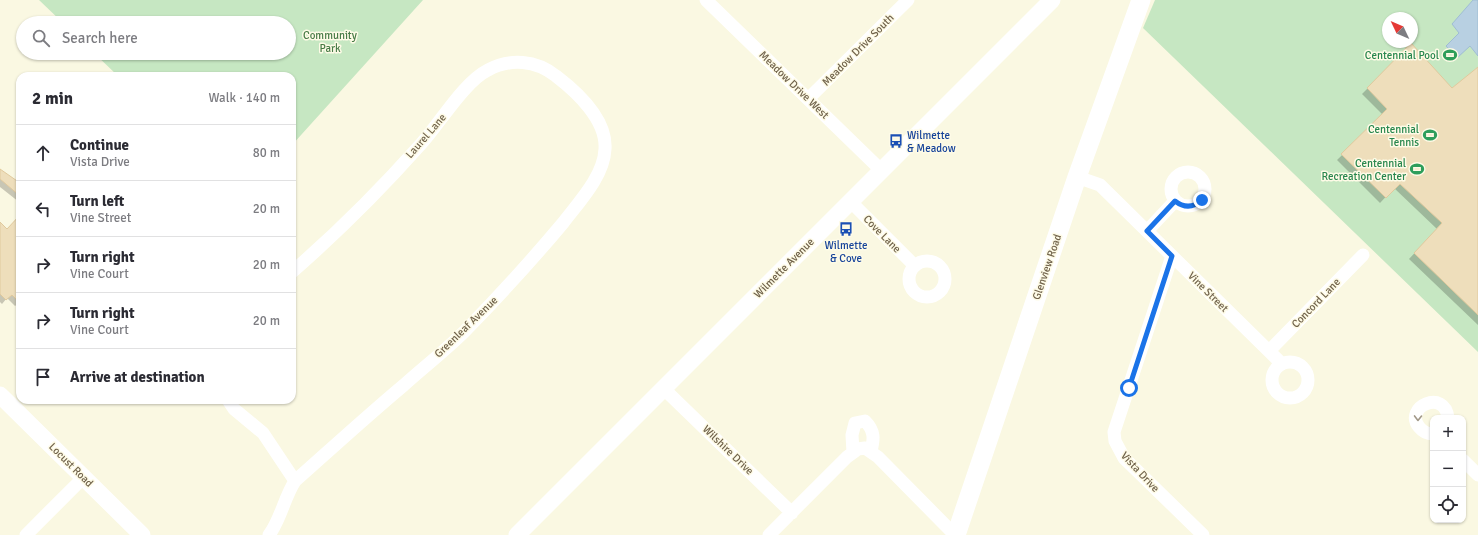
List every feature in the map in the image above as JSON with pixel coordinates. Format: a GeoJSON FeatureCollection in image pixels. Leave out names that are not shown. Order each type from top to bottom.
{"type":"FeatureCollection","features":[{"type":"Feature","properties":{"kind":"main road","name":"Glenview Road"},"geometry":{"type":"LineString","coordinates":[[956,535],[1077,177],[1141,0]]}},
{"type":"Feature","properties":{"kind":"street","name":"Meadow Drive West"},"geometry":{"type":"LineString","coordinates":[[706,0],[882,170]]}},
{"type":"Feature","properties":{"kind":"street","name":"Meadow Drive South"},"geometry":{"type":"LineString","coordinates":[[808,99],[908,0]]}},
{"type":"Feature","properties":{"kind":"street","name":"Wilmette Avenue"},"geometry":{"type":"LineString","coordinates":[[517,535],[1052,0]]}},
{"type":"Feature","properties":{"kind":"street","name":"Laurel Lane"},"geometry":{"type":"LineString","coordinates":[[296,268],[352,217],[422,143],[466,89],[487,70],[509,63],[521,62],[533,64],[554,74],[576,94]]}},
{"type":"Feature","properties":{"kind":"street","name":"Greenleaf Avenue"},"geometry":{"type":"LineString","coordinates":[[269,535],[275,527],[288,492],[295,481],[464,332],[524,269],[578,204],[598,172],[605,150],[601,128],[593,114],[576,94]]}},
{"type":"Feature","properties":{"kind":"street","name":"Vine Street"},"geometry":{"type":"LineString","coordinates":[[1077,177],[1100,185],[1282,364]]}},
{"type":"Feature","properties":{"kind":"street"},"geometry":{"type":"LineString","coordinates":[[1147,231],[1175,201]]}},
{"type":"Feature","properties":{"kind":"street","name":"Cove Lane"},"geometry":{"type":"LineString","coordinates":[[850,202],[915,266]]}},
{"type":"Feature","properties":{"kind":"street","name":"Concord Lane"},"geometry":{"type":"LineString","coordinates":[[1269,352],[1363,255]]}},
{"type":"Feature","properties":{"kind":"street","name":"Vista Drive"},"geometry":{"type":"LineString","coordinates":[[1172,256],[1114,432],[1115,441],[1124,458],[1203,535]]}},
{"type":"Feature","properties":{"kind":"street","name":"Wilshire Drive"},"geometry":{"type":"LineString","coordinates":[[664,388],[792,513]]}},
{"type":"Feature","properties":{"kind":"street","name":"Locust Road"},"geometry":{"type":"LineString","coordinates":[[0,394],[142,535]]}},
{"type":"Feature","properties":{"kind":"street"},"geometry":{"type":"LineString","coordinates":[[1430,433],[1424,432],[1418,425],[1416,415],[1421,406],[1431,402],[1436,402],[1445,409],[1447,415]]}},
{"type":"Feature","properties":{"kind":"street"},"geometry":{"type":"LineString","coordinates":[[231,404],[234,409],[263,433],[295,481]]}},
{"type":"Feature","properties":{"kind":"street"},"geometry":{"type":"LineString","coordinates":[[852,452],[852,435],[855,423],[865,422],[871,427],[875,437],[871,451]]}},
{"type":"Feature","properties":{"kind":"street"},"geometry":{"type":"LineString","coordinates":[[769,535],[852,452],[865,448],[871,451],[956,535]]}},
{"type":"Feature","properties":{"kind":"street"},"geometry":{"type":"LineString","coordinates":[[1466,463],[1478,475]]}},
{"type":"Feature","properties":{"kind":"street"},"geometry":{"type":"LineString","coordinates":[[26,535],[84,477]]}},
{"type":"Feature","properties":{"kind":"green space","name":"Community Park"},"geometry":{"type":"Polygon","coordinates":[[[39,0],[423,0],[296,141],[296,72],[114,72],[101,60],[296,60],[296,16],[56,16],[39,0]]]}},
{"type":"Feature","properties":{"kind":"green space"},"geometry":{"type":"Polygon","coordinates":[[[1155,0],[1478,0],[1478,352],[1143,28],[1155,0]]]}},
{"type":"Feature","properties":{"kind":"water"},"geometry":{"type":"Polygon","coordinates":[[[1473,0],[1478,0],[1478,56],[1470,46],[1457,58],[1446,46],[1459,33],[1452,24],[1473,0]]]}},
{"type":"Feature","properties":{"kind":"building","name":"Centennial Recreation Center"},"geometry":{"type":"Polygon","coordinates":[[[1406,48],[1416,48],[1452,88],[1478,67],[1478,315],[1414,253],[1442,223],[1400,184],[1386,198],[1341,154],[1387,109],[1367,88],[1406,48]]]}},
{"type":"Feature","properties":{"kind":"building"},"geometry":{"type":"Polygon","coordinates":[[[0,169],[16,180],[16,193],[0,179],[0,169]]]}},
{"type":"Feature","properties":{"kind":"building"},"geometry":{"type":"Polygon","coordinates":[[[16,219],[16,299],[12,295],[6,300],[0,294],[0,222],[7,229],[16,219]]]}},
{"type":"Feature","properties":{"kind":"place","name":"Centennial Pool"},"geometry":{"type":"Point","coordinates":[1450,55]}},
{"type":"Feature","properties":{"kind":"place","name":"Centennial Tennis"},"geometry":{"type":"Point","coordinates":[1430,135]}},
{"type":"Feature","properties":{"kind":"place","name":"Wilmette & Meadow"},"geometry":{"type":"Point","coordinates":[896,141]}},
{"type":"Feature","properties":{"kind":"place","name":"Centennial Recreation Center"},"geometry":{"type":"Point","coordinates":[1417,169]}},
{"type":"Feature","properties":{"kind":"place","name":"Wilmette & Cove"},"geometry":{"type":"Point","coordinates":[846,229]}},
{"type":"Feature","properties":{"kind":"route"},"geometry":{"type":"LineString","coordinates":[[1129,388],[1172,256],[1147,231],[1175,201],[1186,206],[1192,206],[1202,200]]}}]}
